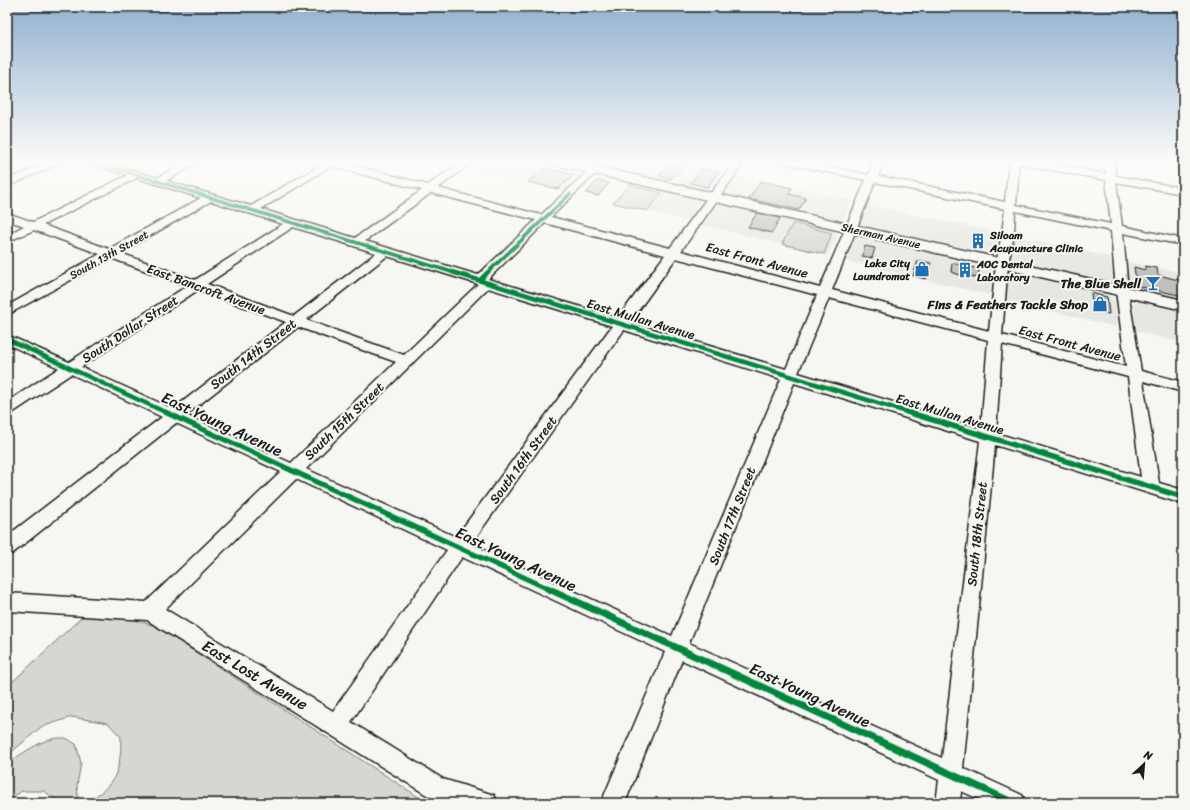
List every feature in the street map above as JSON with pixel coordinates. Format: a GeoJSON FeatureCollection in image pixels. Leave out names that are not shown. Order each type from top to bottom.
{"type":"FeatureCollection","features":[{"type":"Feature","properties":{"kind":"main road","name":"Sherman Avenue"},"geometry":{"type":"LineString","coordinates":[[718,199],[1183,305]]}},
{"type":"Feature","properties":{"kind":"street"},"geometry":{"type":"LineString","coordinates":[[7,238],[88,199]]}},
{"type":"Feature","properties":{"kind":"street","name":"South 13th Street"},"geometry":{"type":"LineString","coordinates":[[7,311],[208,199]]}},
{"type":"Feature","properties":{"kind":"street","name":"East Mullan Avenue"},"geometry":{"type":"LineString","coordinates":[[217,199],[1183,497]]}},
{"type":"Feature","properties":{"kind":"street"},"geometry":{"type":"LineString","coordinates":[[252,210],[270,199]]}},
{"type":"Feature","properties":{"kind":"street"},"geometry":{"type":"LineString","coordinates":[[357,242],[416,199]]}},
{"type":"Feature","properties":{"kind":"street","name":"East Front Avenue"},"geometry":{"type":"LineString","coordinates":[[470,199],[1183,387]]}},
{"type":"Feature","properties":{"kind":"street","name":"South 15th Street"},"geometry":{"type":"LineString","coordinates":[[150,611],[406,361],[564,199]]}},
{"type":"Feature","properties":{"kind":"street","name":"South 16th Street"},"geometry":{"type":"LineString","coordinates":[[336,724],[459,547],[713,199]]}},
{"type":"Feature","properties":{"kind":"street","name":"South 17th Street"},"geometry":{"type":"LineString","coordinates":[[613,803],[862,199]]}},
{"type":"Feature","properties":{"kind":"street"},"geometry":{"type":"LineString","coordinates":[[971,199],[1183,242]]}},
{"type":"Feature","properties":{"kind":"street","name":"South 18th Street"},"geometry":{"type":"LineString","coordinates":[[948,803],[993,383],[1002,264],[1008,234],[1011,199]]}},
{"type":"Feature","properties":{"kind":"street"},"geometry":{"type":"LineString","coordinates":[[1113,199],[1122,291],[1136,375],[1151,487]]}},
{"type":"Feature","properties":{"kind":"street","name":"East Bancroft Avenue"},"geometry":{"type":"LineString","coordinates":[[7,216],[406,361]]}},
{"type":"Feature","properties":{"kind":"street","name":"South Dollar Street"},"geometry":{"type":"LineString","coordinates":[[7,410],[293,222]]}},
{"type":"Feature","properties":{"kind":"street","name":"South 14th Street"},"geometry":{"type":"LineString","coordinates":[[7,547],[386,251]]}},
{"type":"Feature","properties":{"kind":"street","name":"East Young Avenue"},"geometry":{"type":"LineString","coordinates":[[7,339],[1014,803]]}},
{"type":"Feature","properties":{"kind":"street","name":"East Lost Avenue"},"geometry":{"type":"LineString","coordinates":[[7,602],[150,611],[336,724],[438,789],[486,803]]}},
{"type":"Feature","properties":{"kind":"shaded area"},"geometry":{"type":"Polygon","coordinates":[[[617,199],[696,199],[702,203],[688,221],[613,203],[617,199]]]}},
{"type":"Feature","properties":{"kind":"shaded area"},"geometry":{"type":"Polygon","coordinates":[[[617,199],[657,199],[647,211],[613,203],[617,199]]]}},
{"type":"Feature","properties":{"kind":"shaded area"},"geometry":{"type":"Polygon","coordinates":[[[739,199],[852,200],[844,219],[835,220],[739,199]]]}},
{"type":"Feature","properties":{"kind":"shaded area"},"geometry":{"type":"Polygon","coordinates":[[[864,204],[998,232],[995,254],[986,255],[863,227],[857,224],[864,204]]]}},
{"type":"Feature","properties":{"kind":"shaded area"},"geometry":{"type":"Polygon","coordinates":[[[713,205],[721,205],[832,230],[837,236],[827,256],[700,224],[713,205]]]}},
{"type":"Feature","properties":{"kind":"shaded area"},"geometry":{"type":"Polygon","coordinates":[[[793,223],[832,233],[824,254],[782,244],[793,223]]]}},
{"type":"Feature","properties":{"kind":"shaded area"},"geometry":{"type":"Polygon","coordinates":[[[1011,235],[1110,257],[1113,280],[1106,282],[1016,261],[1009,257],[1011,235]]]}},
{"type":"Feature","properties":{"kind":"shaded area"},"geometry":{"type":"Polygon","coordinates":[[[856,236],[987,266],[992,269],[993,272],[990,295],[842,260],[853,237],[856,236]]]}},
{"type":"Feature","properties":{"kind":"shaded area"},"geometry":{"type":"Polygon","coordinates":[[[1126,261],[1183,273],[1183,300],[1132,287],[1129,283],[1126,261]]]}},
{"type":"Feature","properties":{"kind":"shaded area"},"geometry":{"type":"Polygon","coordinates":[[[1013,272],[1108,295],[1115,301],[1117,327],[1006,300],[1009,273],[1013,272]]]}},
{"type":"Feature","properties":{"kind":"shaded area"},"geometry":{"type":"Polygon","coordinates":[[[1137,301],[1183,312],[1183,343],[1136,331],[1133,304],[1137,301]]]}},
{"type":"Feature","properties":{"kind":"shaded area"},"geometry":{"type":"Polygon","coordinates":[[[85,614],[129,618],[155,626],[428,803],[61,803],[44,791],[22,791],[7,801],[7,764],[28,750],[52,739],[68,739],[76,744],[81,763],[77,785],[78,798],[86,802],[104,790],[115,776],[120,759],[121,737],[108,723],[72,717],[41,727],[7,756],[7,687],[85,614]]]}},
{"type":"Feature","properties":{"kind":"building"},"geometry":{"type":"Polygon","coordinates":[[[749,199],[806,199],[799,210],[749,199]]]}},
{"type":"Feature","properties":{"kind":"building"},"geometry":{"type":"Polygon","coordinates":[[[757,213],[780,218],[772,233],[748,227],[757,213]]]}},
{"type":"Feature","properties":{"kind":"building"},"geometry":{"type":"Polygon","coordinates":[[[865,246],[875,248],[872,258],[862,256],[865,246]]]}},
{"type":"Feature","properties":{"kind":"building","name":"Lake City Laundromat"},"geometry":{"type":"Polygon","coordinates":[[[918,260],[931,263],[926,279],[913,276],[918,260]]]}},
{"type":"Feature","properties":{"kind":"building","name":"AOC Dental Laboratory"},"geometry":{"type":"Polygon","coordinates":[[[952,263],[979,269],[978,278],[969,276],[969,278],[951,272],[952,263]]]}},
{"type":"Feature","properties":{"kind":"building"},"geometry":{"type":"Polygon","coordinates":[[[1145,266],[1157,268],[1158,275],[1183,281],[1183,296],[1137,286],[1134,267],[1145,270],[1145,266]]]}},
{"type":"Feature","properties":{"kind":"building","name":"Fins & Feathers Tackle Shop"},"geometry":{"type":"Polygon","coordinates":[[[1091,293],[1107,297],[1109,314],[1093,310],[1091,293]]]}},
{"type":"Feature","properties":{"kind":"cycle path"},"geometry":{"type":"LineString","coordinates":[[215,199],[1183,497]]}},
{"type":"Feature","properties":{"kind":"cycle path"},"geometry":{"type":"LineString","coordinates":[[480,280],[565,199]]}},
{"type":"Feature","properties":{"kind":"cycle path"},"geometry":{"type":"LineString","coordinates":[[7,339],[1014,803]]}},
{"type":"Feature","properties":{"kind":"place","name":"Siloam Acupuncture Clinic"},"geometry":{"type":"Point","coordinates":[978,241]}},
{"type":"Feature","properties":{"kind":"place","name":"Lake City Laundromat"},"geometry":{"type":"Point","coordinates":[922,269]}},
{"type":"Feature","properties":{"kind":"place","name":"AOC Dental Laboratory"},"geometry":{"type":"Point","coordinates":[965,270]}},
{"type":"Feature","properties":{"kind":"place","name":"The Blue Shell"},"geometry":{"type":"Point","coordinates":[1153,283]}},
{"type":"Feature","properties":{"kind":"place","name":"Fins & Feathers Tackle Shop"},"geometry":{"type":"Point","coordinates":[1100,304]}}]}
